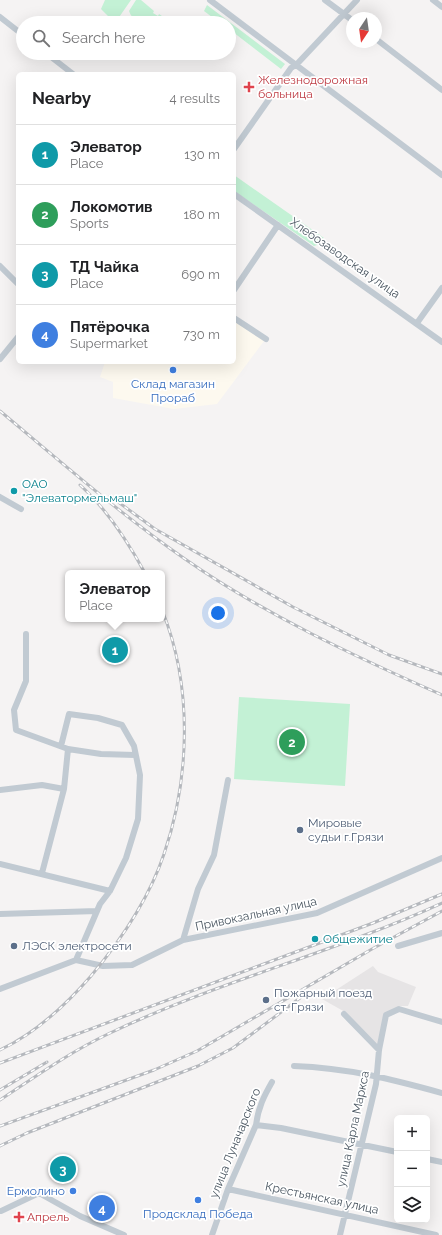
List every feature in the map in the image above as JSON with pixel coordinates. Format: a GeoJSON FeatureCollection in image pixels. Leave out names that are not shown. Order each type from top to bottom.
{"type":"FeatureCollection","features":[{"type":"Feature","properties":{"kind":"street"},"geometry":{"type":"LineString","coordinates":[[210,0],[232,16]]}},
{"type":"Feature","properties":{"kind":"street"},"geometry":{"type":"LineString","coordinates":[[325,0],[344,14]]}},
{"type":"Feature","properties":{"kind":"street"},"geometry":{"type":"LineString","coordinates":[[236,146],[291,68],[297,64],[357,0]]}},
{"type":"Feature","properties":{"kind":"street"},"geometry":{"type":"LineString","coordinates":[[433,0],[442,7]]}},
{"type":"Feature","properties":{"kind":"street"},"geometry":{"type":"LineString","coordinates":[[0,17],[16,30]]}},
{"type":"Feature","properties":{"kind":"street"},"geometry":{"type":"LineString","coordinates":[[236,19],[442,175]]}},
{"type":"Feature","properties":{"kind":"street"},"geometry":{"type":"LineString","coordinates":[[382,44],[442,90]]}},
{"type":"Feature","properties":{"kind":"street"},"geometry":{"type":"LineString","coordinates":[[55,60],[70,72]]}},
{"type":"Feature","properties":{"kind":"street","name":"Хлебозаводская улица"},"geometry":{"type":"LineString","coordinates":[[236,195],[442,342]]}},
{"type":"Feature","properties":{"kind":"street"},"geometry":{"type":"LineString","coordinates":[[236,287],[278,225]]}},
{"type":"Feature","properties":{"kind":"street"},"geometry":{"type":"LineString","coordinates":[[0,266],[16,282]]}},
{"type":"Feature","properties":{"kind":"street"},"geometry":{"type":"LineString","coordinates":[[417,323],[442,288]]}},
{"type":"Feature","properties":{"kind":"street"},"geometry":{"type":"LineString","coordinates":[[236,319],[266,339]]}},
{"type":"Feature","properties":{"kind":"street"},"geometry":{"type":"LineString","coordinates":[[1,358],[16,339]]}},
{"type":"Feature","properties":{"kind":"street"},"geometry":{"type":"LineString","coordinates":[[0,496],[21,509]]}},
{"type":"Feature","properties":{"kind":"street"},"geometry":{"type":"LineString","coordinates":[[26,634],[26,681],[14,710],[16,730],[68,748],[101,754],[136,755]]}},
{"type":"Feature","properties":{"kind":"street"},"geometry":{"type":"LineString","coordinates":[[0,989],[76,960],[97,911],[110,891],[126,858],[138,819],[140,775],[134,746],[122,725],[98,718],[69,714],[61,746]]}},
{"type":"Feature","properties":{"kind":"street"},"geometry":{"type":"LineString","coordinates":[[42,873],[64,789],[68,748]]}},
{"type":"Feature","properties":{"kind":"street","name":"Привокзальная улица"},"geometry":{"type":"LineString","coordinates":[[183,940],[198,889],[214,855],[228,780]]}},
{"type":"Feature","properties":{"kind":"street"},"geometry":{"type":"LineString","coordinates":[[0,790],[42,785],[64,789]]}},
{"type":"Feature","properties":{"kind":"street","name":"Привокзальная улица"},"geometry":{"type":"LineString","coordinates":[[76,960],[103,966],[132,965],[183,940],[318,913],[442,858]]}},
{"type":"Feature","properties":{"kind":"street"},"geometry":{"type":"LineString","coordinates":[[0,864],[42,873],[110,891]]}},
{"type":"Feature","properties":{"kind":"street"},"geometry":{"type":"LineString","coordinates":[[0,914],[97,911]]}},
{"type":"Feature","properties":{"kind":"street"},"geometry":{"type":"LineString","coordinates":[[398,946],[442,933]]}},
{"type":"Feature","properties":{"kind":"street","name":"улица Карла Маркса"},"geometry":{"type":"LineString","coordinates":[[340,1235],[378,1075],[379,1050],[386,1015],[399,1009],[442,1022]]}},
{"type":"Feature","properties":{"kind":"street"},"geometry":{"type":"LineString","coordinates":[[344,1014],[379,1050]]}},
{"type":"Feature","properties":{"kind":"street"},"geometry":{"type":"LineString","coordinates":[[294,1066],[320,1067],[378,1075],[442,1093]]}},
{"type":"Feature","properties":{"kind":"street","name":"улица Луначарского"},"geometry":{"type":"LineString","coordinates":[[212,1235],[228,1189],[256,1125],[257,1113],[272,1082]]}},
{"type":"Feature","properties":{"kind":"street"},"geometry":{"type":"LineString","coordinates":[[256,1125],[281,1128],[394,1151]]}},
{"type":"Feature","properties":{"kind":"street"},"geometry":{"type":"LineString","coordinates":[[430,1160],[442,1162]]}},
{"type":"Feature","properties":{"kind":"street","name":"Крестьянская улица"},"geometry":{"type":"LineString","coordinates":[[228,1189],[436,1235]]}},
{"type":"Feature","properties":{"kind":"street"},"geometry":{"type":"LineString","coordinates":[[1,1211],[40,1193],[80,1216],[124,1235]]}},
{"type":"Feature","properties":{"kind":"shaded area","name":"Склад магазин Прораб"},"geometry":{"type":"Polygon","coordinates":[[[236,321],[264,341],[217,404],[174,409],[113,398],[113,382],[100,377],[104,364],[236,364],[236,321]]]}},
{"type":"Feature","properties":{"kind":"shaded area"},"geometry":{"type":"Polygon","coordinates":[[[373,966],[378,972],[416,987],[408,1006],[400,1006],[384,1014],[378,1046],[345,1012],[322,999],[373,966]]]}},
{"type":"Feature","properties":{"kind":"green space"},"geometry":{"type":"Polygon","coordinates":[[[105,0],[131,0],[120,16],[108,16],[101,9],[105,0]]]}},
{"type":"Feature","properties":{"kind":"green space"},"geometry":{"type":"Polygon","coordinates":[[[136,0],[141,0],[154,11],[153,13],[158,16],[132,16],[129,11],[136,0]]]}},
{"type":"Feature","properties":{"kind":"green space"},"geometry":{"type":"Polygon","coordinates":[[[207,5],[222,16],[211,16],[204,11],[207,5]]]}},
{"type":"Feature","properties":{"kind":"green space"},"geometry":{"type":"Polygon","coordinates":[[[236,27],[285,64],[281,69],[236,34],[236,27]]]}},
{"type":"Feature","properties":{"kind":"green space"},"geometry":{"type":"Polygon","coordinates":[[[236,176],[324,238],[314,246],[236,192],[236,176]]]}},
{"type":"Feature","properties":{"kind":"green space"},"geometry":{"type":"Polygon","coordinates":[[[239,697],[350,704],[345,786],[234,779],[239,697]]]}},
{"type":"Feature","properties":{"kind":"railway"},"geometry":{"type":"LineString","coordinates":[[0,411],[137,524],[215,579],[310,633],[442,695]]}},
{"type":"Feature","properties":{"kind":"railway"},"geometry":{"type":"LineString","coordinates":[[80,485],[108,515],[143,570]]}},
{"type":"Feature","properties":{"kind":"railway"},"geometry":{"type":"LineString","coordinates":[[110,496],[155,529],[293,607],[389,655],[442,674]]}},
{"type":"Feature","properties":{"kind":"railway"},"geometry":{"type":"LineString","coordinates":[[0,1050],[38,1027],[71,998],[91,976],[113,948],[133,918],[158,871],[173,825],[179,794],[183,763],[184,732],[183,701],[179,670],[172,639],[165,619]]}},
{"type":"Feature","properties":{"kind":"railway"},"geometry":{"type":"LineString","coordinates":[[0,1063],[373,923],[442,894]]}},
{"type":"Feature","properties":{"kind":"railway"},"geometry":{"type":"LineString","coordinates":[[0,1100],[53,1065],[94,1041],[149,1015],[401,921],[442,903]]}},
{"type":"Feature","properties":{"kind":"railway"},"geometry":{"type":"LineString","coordinates":[[0,1126],[154,1070],[197,1051],[372,949],[442,911]]}},
{"type":"Feature","properties":{"kind":"railway"},"geometry":{"type":"LineString","coordinates":[[0,1146],[27,1133],[198,1066],[233,1048],[308,992]]}},
{"type":"Feature","properties":{"kind":"railway"},"geometry":{"type":"LineString","coordinates":[[0,1090],[47,1062]]}},
{"type":"Feature","properties":{"kind":"place","name":"Железнодорожная больница"},"geometry":{"type":"Point","coordinates":[249,87]}},
{"type":"Feature","properties":{"kind":"place","name":"Склад магазин Прораб"},"geometry":{"type":"Point","coordinates":[173,370]}},
{"type":"Feature","properties":{"kind":"place","name":"ОАО \"Элеватормельмаш\""},"geometry":{"type":"Point","coordinates":[14,491]}},
{"type":"Feature","properties":{"kind":"place","name":"Элеватор"},"geometry":{"type":"Point","coordinates":[115,650]}},
{"type":"Feature","properties":{"kind":"place","name":"Локомотив"},"geometry":{"type":"Point","coordinates":[292,742]}},
{"type":"Feature","properties":{"kind":"place","name":"Мировые судьи г.Грязи"},"geometry":{"type":"Point","coordinates":[300,830]}},
{"type":"Feature","properties":{"kind":"place","name":"Общежитие"},"geometry":{"type":"Point","coordinates":[315,939]}},
{"type":"Feature","properties":{"kind":"place","name":"ЛЭСК электросети"},"geometry":{"type":"Point","coordinates":[14,946]}},
{"type":"Feature","properties":{"kind":"place","name":"Пожарный поезд ст. Грязи"},"geometry":{"type":"Point","coordinates":[266,1000]}},
{"type":"Feature","properties":{"kind":"place","name":"ТД Чайка"},"geometry":{"type":"Point","coordinates":[63,1169]}},
{"type":"Feature","properties":{"kind":"place","name":"Ермолино"},"geometry":{"type":"Point","coordinates":[73,1191]}},
{"type":"Feature","properties":{"kind":"place","name":"Продсклад Победа"},"geometry":{"type":"Point","coordinates":[198,1200]}},
{"type":"Feature","properties":{"kind":"place","name":"Пятёрочка"},"geometry":{"type":"Point","coordinates":[102,1208]}},
{"type":"Feature","properties":{"kind":"place","name":"Апрель"},"geometry":{"type":"Point","coordinates":[19,1217]}}]}
